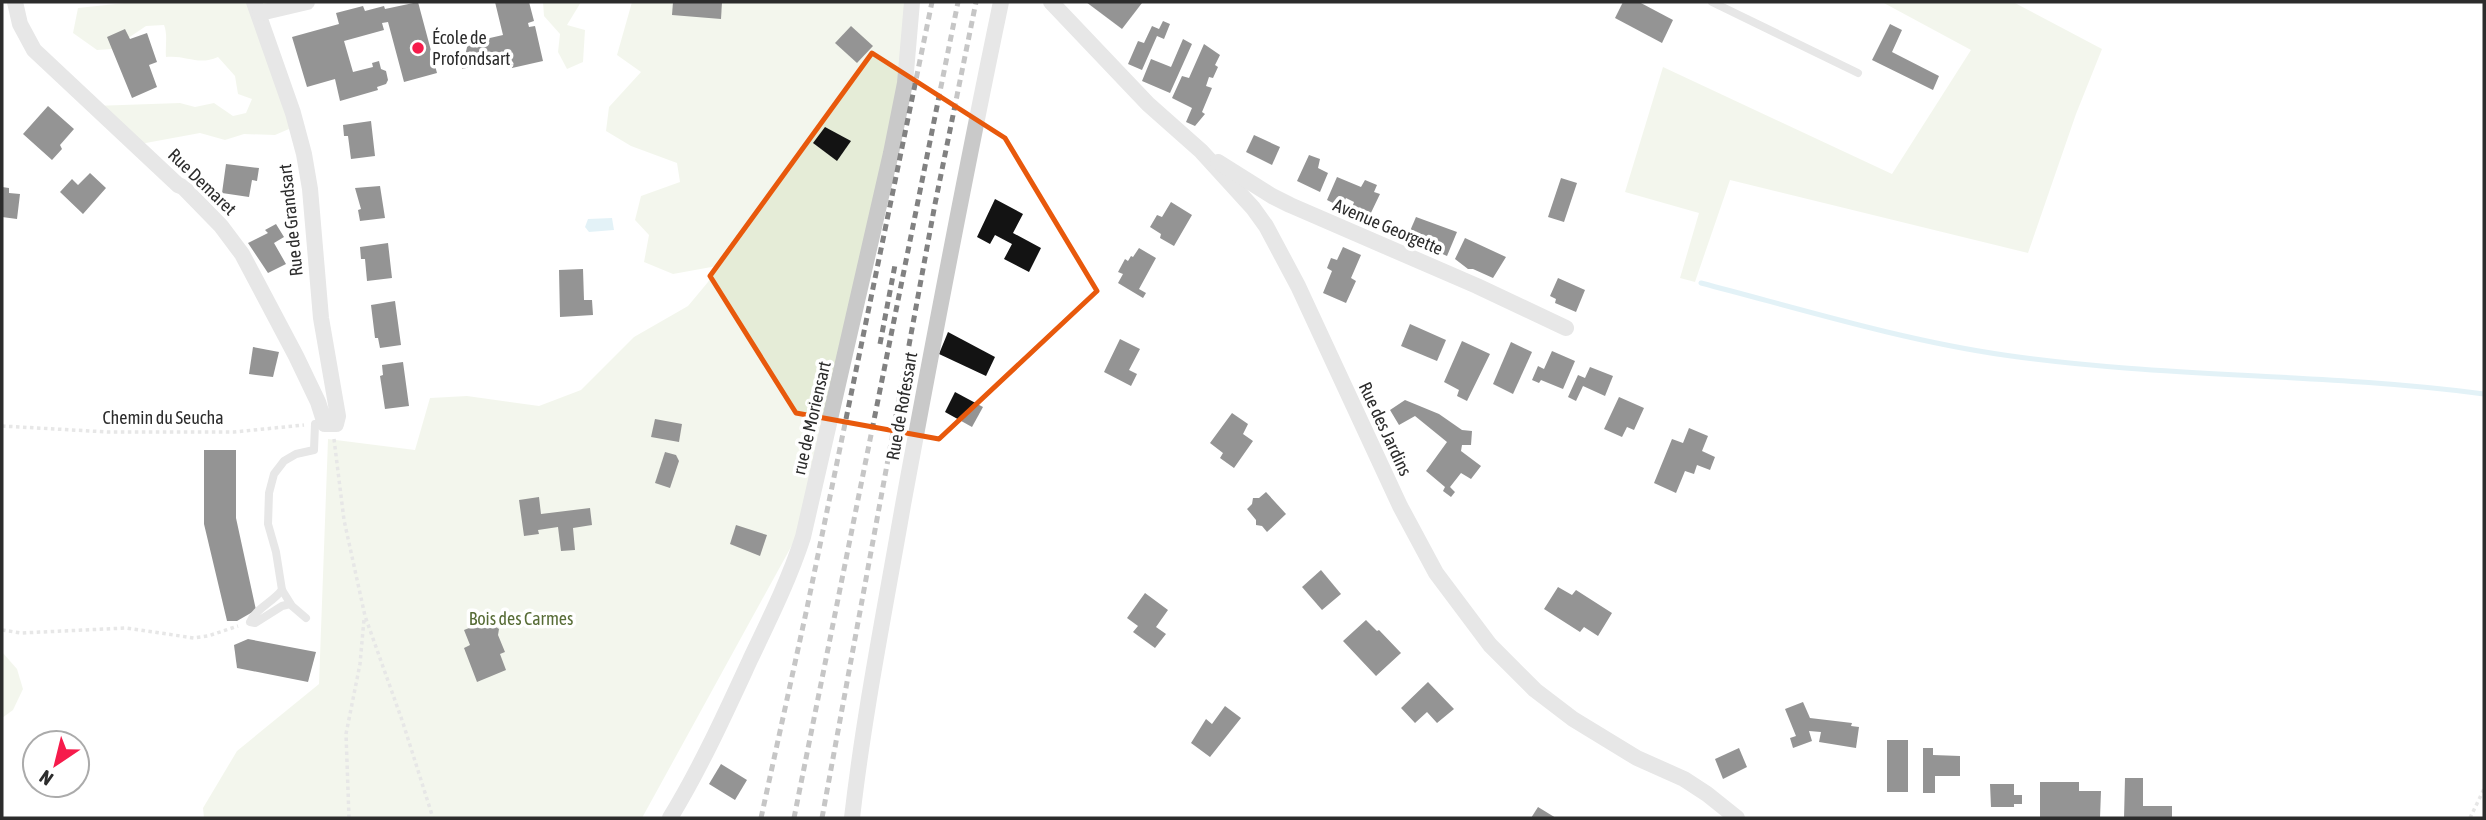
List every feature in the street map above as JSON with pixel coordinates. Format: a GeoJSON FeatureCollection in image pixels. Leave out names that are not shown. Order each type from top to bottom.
{"type":"FeatureCollection","features":[{"type":"Feature","properties":{"kind":"street","name":"Rue Demaret"},"geometry":{"type":"LineString","coordinates":[[15,2],[20,24],[34,50],[177,185],[183,187],[231,238],[284,332],[318,402],[323,423]]}},
{"type":"Feature","properties":{"kind":"street"},"geometry":{"type":"LineString","coordinates":[[257,8],[307,2]]}},
{"type":"Feature","properties":{"kind":"street","name":"rue de Moriensart"},"geometry":{"type":"LineString","coordinates":[[670,818],[704,760],[781,597],[803,537],[891,153],[905,83],[912,2]]}},
{"type":"Feature","properties":{"kind":"street","name":"Rue de Rofessart"},"geometry":{"type":"LineString","coordinates":[[852,818],[878,648],[951,237],[1001,2]]}},
{"type":"Feature","properties":{"kind":"street","name":"Rue des Jardins"},"geometry":{"type":"LineString","coordinates":[[1051,2],[1148,104],[1201,150],[1253,208],[1281,251],[1400,506],[1436,573],[1490,645],[1535,690],[1573,719],[1637,758],[1684,779],[1737,818]]}},
{"type":"Feature","properties":{"kind":"street","name":"Rue de Grandsart"},"geometry":{"type":"LineString","coordinates":[[257,8],[292,113],[307,172],[321,318],[338,416],[336,424],[323,423]]}},
{"type":"Feature","properties":{"kind":"street","name":"Avenue Georgette"},"geometry":{"type":"LineString","coordinates":[[1201,150],[1290,205],[1566,328]]}},
{"type":"Feature","properties":{"kind":"lane"},"geometry":{"type":"LineString","coordinates":[[1712,2],[1858,73]]}},
{"type":"Feature","properties":{"kind":"lane"},"geometry":{"type":"LineString","coordinates":[[306,618],[290,604],[282,590],[268,524],[269,493],[274,474],[284,461],[296,454],[314,450],[323,423]]}},
{"type":"Feature","properties":{"kind":"lane"},"geometry":{"type":"LineString","coordinates":[[282,590],[275,600],[251,617],[250,622],[255,623],[290,604]]}},
{"type":"Feature","properties":{"kind":"path","name":"Chemin du Seucha"},"geometry":{"type":"LineString","coordinates":[[2,426],[108,432],[234,432],[323,423]]}},
{"type":"Feature","properties":{"kind":"path"},"geometry":{"type":"LineString","coordinates":[[323,423],[365,616],[433,818]]}},
{"type":"Feature","properties":{"kind":"path"},"geometry":{"type":"LineString","coordinates":[[349,818],[346,734],[360,664],[365,616]]}},
{"type":"Feature","properties":{"kind":"path"},"geometry":{"type":"LineString","coordinates":[[2,630],[21,634],[126,628],[194,638],[250,622]]}},
{"type":"Feature","properties":{"kind":"path"},"geometry":{"type":"LineString","coordinates":[[2470,818],[2484,789]]}},
{"type":"Feature","properties":{"kind":"highlighted area"},"geometry":{"type":"Polygon","coordinates":[[[872,53],[1005,138],[1097,291],[939,439],[796,413],[710,276],[872,53]]]}},
{"type":"Feature","properties":{"kind":"green space"},"geometry":{"type":"Polygon","coordinates":[[[134,2],[307,2],[260,13],[296,126],[275,135],[244,134],[225,140],[200,133],[135,145],[93,106],[180,103],[195,107],[214,103],[233,116],[246,113],[252,99],[238,94],[235,76],[218,57],[204,61],[166,57],[164,25],[146,26],[112,49],[97,50],[73,33],[78,8],[134,2]]]}},
{"type":"Feature","properties":{"kind":"green space"},"geometry":{"type":"Polygon","coordinates":[[[543,2],[581,2],[567,25],[585,30],[583,62],[567,69],[558,52],[560,34],[544,16],[543,2]]]}},
{"type":"Feature","properties":{"kind":"green space","name":"Bois des Carmes"},"geometry":{"type":"Polygon","coordinates":[[[632,2],[913,2],[896,104],[802,527],[642,818],[204,818],[203,808],[237,751],[319,684],[328,439],[415,450],[430,398],[467,396],[539,406],[581,390],[634,337],[688,306],[708,282],[717,266],[673,274],[644,262],[649,235],[635,220],[641,196],[680,182],[677,163],[631,146],[606,131],[609,107],[641,72],[617,55],[632,2]]]}},
{"type":"Feature","properties":{"kind":"green space"},"geometry":{"type":"Polygon","coordinates":[[[1882,2],[2013,2],[2102,49],[2076,114],[2028,253],[1730,180],[1695,282],[1680,278],[1699,213],[1625,192],[1663,67],[1892,174],[1971,50],[1882,2]]]}},
{"type":"Feature","properties":{"kind":"green space"},"geometry":{"type":"Polygon","coordinates":[[[2,652],[17,669],[23,689],[13,710],[2,718],[2,652]]]}},
{"type":"Feature","properties":{"kind":"water"},"geometry":{"type":"Polygon","coordinates":[[[612,218],[614,230],[589,232],[585,227],[588,219],[612,218]]]}},
{"type":"Feature","properties":{"kind":"building"},"geometry":{"type":"Polygon","coordinates":[[[418,2],[437,73],[404,82],[388,22],[382,23],[384,30],[344,41],[353,72],[373,67],[372,63],[379,61],[381,69],[386,71],[386,84],[377,87],[378,90],[340,101],[335,79],[307,87],[292,37],[339,24],[336,13],[363,6],[365,11],[418,2]]]}},
{"type":"Feature","properties":{"kind":"building"},"geometry":{"type":"Polygon","coordinates":[[[495,2],[529,2],[534,21],[528,23],[529,27],[535,26],[543,61],[512,68],[509,58],[462,69],[468,43],[503,35],[495,2]]]}},
{"type":"Feature","properties":{"kind":"building"},"geometry":{"type":"Polygon","coordinates":[[[673,2],[722,2],[721,19],[672,15],[673,2]]]}},
{"type":"Feature","properties":{"kind":"building"},"geometry":{"type":"Polygon","coordinates":[[[1086,2],[1141,2],[1142,3],[1122,29],[1086,2]]]}},
{"type":"Feature","properties":{"kind":"building"},"geometry":{"type":"Polygon","coordinates":[[[1623,2],[1639,2],[1673,20],[1662,43],[1615,18],[1623,2]]]}},
{"type":"Feature","properties":{"kind":"building"},"geometry":{"type":"Polygon","coordinates":[[[1163,21],[1170,24],[1164,39],[1157,36],[1142,70],[1128,64],[1138,41],[1144,43],[1152,26],[1159,29],[1163,21]]]}},
{"type":"Feature","properties":{"kind":"building"},"geometry":{"type":"Polygon","coordinates":[[[1890,24],[1902,30],[1892,52],[1939,76],[1933,90],[1872,60],[1890,24]]]}},
{"type":"Feature","properties":{"kind":"building"},"geometry":{"type":"Polygon","coordinates":[[[851,26],[873,46],[857,63],[835,43],[851,26]]]}},
{"type":"Feature","properties":{"kind":"building"},"geometry":{"type":"Polygon","coordinates":[[[125,29],[130,39],[147,33],[157,62],[149,65],[157,87],[132,98],[107,37],[125,29]]]}},
{"type":"Feature","properties":{"kind":"building"},"geometry":{"type":"Polygon","coordinates":[[[1183,39],[1192,44],[1170,93],[1142,81],[1151,59],[1171,67],[1183,39]]]}},
{"type":"Feature","properties":{"kind":"building"},"geometry":{"type":"Polygon","coordinates":[[[1204,44],[1220,55],[1215,65],[1218,67],[1213,78],[1209,77],[1206,86],[1212,88],[1202,112],[1205,114],[1195,126],[1186,122],[1192,108],[1172,98],[1182,76],[1189,78],[1204,44]]]}},
{"type":"Feature","properties":{"kind":"building"},"geometry":{"type":"Polygon","coordinates":[[[48,106],[74,129],[60,145],[62,149],[52,160],[23,134],[48,106]]]}},
{"type":"Feature","properties":{"kind":"building"},"geometry":{"type":"Polygon","coordinates":[[[371,121],[375,156],[351,159],[348,136],[344,136],[343,125],[371,121]]]}},
{"type":"Feature","properties":{"kind":"building"},"geometry":{"type":"Polygon","coordinates":[[[825,127],[851,141],[837,161],[813,143],[825,127]]]}},
{"type":"Feature","properties":{"kind":"building"},"geometry":{"type":"Polygon","coordinates":[[[1254,135],[1280,147],[1272,165],[1246,152],[1254,135]]]}},
{"type":"Feature","properties":{"kind":"building"},"geometry":{"type":"Polygon","coordinates":[[[1309,155],[1320,159],[1318,168],[1328,173],[1320,192],[1297,181],[1309,155]]]}},
{"type":"Feature","properties":{"kind":"building"},"geometry":{"type":"Polygon","coordinates":[[[226,164],[259,168],[257,181],[252,180],[249,197],[222,193],[226,164]]]}},
{"type":"Feature","properties":{"kind":"building"},"geometry":{"type":"Polygon","coordinates":[[[90,173],[106,188],[83,214],[60,192],[72,179],[78,185],[90,173]]]}},
{"type":"Feature","properties":{"kind":"building"},"geometry":{"type":"Polygon","coordinates":[[[1337,177],[1361,187],[1365,180],[1377,185],[1374,192],[1380,194],[1368,219],[1351,211],[1354,202],[1346,198],[1341,207],[1327,200],[1337,177]]]}},
{"type":"Feature","properties":{"kind":"building"},"geometry":{"type":"Polygon","coordinates":[[[1561,178],[1577,183],[1564,222],[1548,217],[1561,178]]]}},
{"type":"Feature","properties":{"kind":"building"},"geometry":{"type":"Polygon","coordinates":[[[380,186],[385,218],[360,221],[358,210],[361,209],[355,188],[380,186]]]}},
{"type":"Feature","properties":{"kind":"building"},"geometry":{"type":"Polygon","coordinates":[[[2,187],[9,188],[9,193],[20,194],[17,219],[2,217],[2,187]]]}},
{"type":"Feature","properties":{"kind":"building"},"geometry":{"type":"Polygon","coordinates":[[[995,199],[1023,214],[1013,233],[1041,248],[1029,272],[1004,259],[1012,244],[995,235],[990,244],[977,237],[995,199]]]}},
{"type":"Feature","properties":{"kind":"building"},"geometry":{"type":"Polygon","coordinates":[[[1171,202],[1192,215],[1174,246],[1160,238],[1161,234],[1150,227],[1157,215],[1162,217],[1171,202]]]}},
{"type":"Feature","properties":{"kind":"building"},"geometry":{"type":"Polygon","coordinates":[[[1416,217],[1457,232],[1447,256],[1407,238],[1416,217]]]}},
{"type":"Feature","properties":{"kind":"building"},"geometry":{"type":"Polygon","coordinates":[[[276,224],[284,237],[274,243],[286,264],[268,273],[248,243],[268,233],[265,230],[276,224]]]}},
{"type":"Feature","properties":{"kind":"building"},"geometry":{"type":"Polygon","coordinates":[[[1465,238],[1506,257],[1493,278],[1468,269],[1455,259],[1465,238]]]}},
{"type":"Feature","properties":{"kind":"building"},"geometry":{"type":"Polygon","coordinates":[[[388,243],[392,278],[367,281],[365,259],[361,259],[360,247],[388,243]]]}},
{"type":"Feature","properties":{"kind":"building"},"geometry":{"type":"Polygon","coordinates":[[[1343,247],[1361,255],[1351,278],[1356,281],[1346,303],[1323,293],[1332,271],[1327,268],[1331,258],[1337,260],[1343,247]]]}},
{"type":"Feature","properties":{"kind":"building"},"geometry":{"type":"Polygon","coordinates":[[[1139,248],[1156,258],[1139,289],[1146,293],[1143,298],[1118,283],[1123,274],[1118,272],[1125,259],[1128,261],[1139,248]]]}},
{"type":"Feature","properties":{"kind":"building"},"geometry":{"type":"Polygon","coordinates":[[[583,269],[584,300],[592,300],[593,315],[560,317],[559,270],[583,269]]]}},
{"type":"Feature","properties":{"kind":"building"},"geometry":{"type":"Polygon","coordinates":[[[1558,278],[1585,290],[1576,312],[1555,303],[1556,299],[1550,296],[1558,278]]]}},
{"type":"Feature","properties":{"kind":"building"},"geometry":{"type":"Polygon","coordinates":[[[395,301],[401,345],[380,348],[378,338],[375,338],[371,305],[395,301]]]}},
{"type":"Feature","properties":{"kind":"building"},"geometry":{"type":"Polygon","coordinates":[[[1410,324],[1446,340],[1437,361],[1401,346],[1410,324]]]}},
{"type":"Feature","properties":{"kind":"building"},"geometry":{"type":"Polygon","coordinates":[[[948,332],[995,357],[986,376],[939,354],[948,332]]]}},
{"type":"Feature","properties":{"kind":"building"},"geometry":{"type":"Polygon","coordinates":[[[1120,339],[1140,349],[1129,370],[1137,374],[1131,386],[1104,372],[1120,339]]]}},
{"type":"Feature","properties":{"kind":"building"},"geometry":{"type":"Polygon","coordinates":[[[1462,341],[1490,354],[1467,401],[1457,396],[1459,390],[1444,382],[1462,341]]]}},
{"type":"Feature","properties":{"kind":"building"},"geometry":{"type":"Polygon","coordinates":[[[1511,342],[1532,352],[1513,394],[1493,384],[1511,342]]]}},
{"type":"Feature","properties":{"kind":"building"},"geometry":{"type":"Polygon","coordinates":[[[253,347],[279,352],[273,377],[249,374],[253,347]]]}},
{"type":"Feature","properties":{"kind":"building"},"geometry":{"type":"Polygon","coordinates":[[[1552,351],[1575,361],[1563,389],[1541,380],[1539,383],[1532,380],[1538,366],[1544,369],[1552,351]]]}},
{"type":"Feature","properties":{"kind":"building"},"geometry":{"type":"Polygon","coordinates":[[[403,362],[409,406],[385,409],[380,376],[383,375],[382,365],[403,362]]]}},
{"type":"Feature","properties":{"kind":"building"},"geometry":{"type":"Polygon","coordinates":[[[1590,367],[1613,376],[1605,396],[1583,386],[1576,401],[1568,397],[1578,375],[1585,378],[1590,367]]]}},
{"type":"Feature","properties":{"kind":"building"},"geometry":{"type":"Polygon","coordinates":[[[955,392],[983,407],[972,427],[945,412],[955,392]]]}},
{"type":"Feature","properties":{"kind":"building"},"geometry":{"type":"Polygon","coordinates":[[[1619,397],[1644,408],[1634,430],[1627,427],[1622,437],[1604,429],[1619,397]]]}},
{"type":"Feature","properties":{"kind":"building"},"geometry":{"type":"Polygon","coordinates":[[[1405,400],[1439,414],[1462,430],[1472,431],[1471,445],[1462,445],[1461,451],[1481,466],[1471,479],[1461,473],[1450,487],[1455,492],[1451,497],[1443,491],[1445,487],[1426,471],[1447,442],[1415,416],[1399,425],[1390,410],[1405,400]]]}},
{"type":"Feature","properties":{"kind":"building"},"geometry":{"type":"Polygon","coordinates":[[[1232,413],[1248,424],[1243,434],[1253,441],[1234,468],[1220,458],[1223,453],[1210,443],[1232,413]]]}},
{"type":"Feature","properties":{"kind":"building"},"geometry":{"type":"Polygon","coordinates":[[[655,419],[682,424],[679,442],[651,437],[655,419]]]}},
{"type":"Feature","properties":{"kind":"building"},"geometry":{"type":"Polygon","coordinates":[[[1689,428],[1708,436],[1702,451],[1715,457],[1710,470],[1697,465],[1694,474],[1685,471],[1676,493],[1654,483],[1672,439],[1683,443],[1689,428]]]}},
{"type":"Feature","properties":{"kind":"building"},"geometry":{"type":"Polygon","coordinates":[[[204,450],[236,450],[236,518],[256,610],[237,621],[227,621],[204,524],[204,450]]]}},
{"type":"Feature","properties":{"kind":"building"},"geometry":{"type":"Polygon","coordinates":[[[665,452],[676,455],[679,461],[670,488],[655,483],[665,452]]]}},
{"type":"Feature","properties":{"kind":"building"},"geometry":{"type":"Polygon","coordinates":[[[1266,492],[1286,514],[1267,532],[1262,526],[1256,525],[1256,520],[1247,509],[1253,498],[1259,498],[1266,492]]]}},
{"type":"Feature","properties":{"kind":"building"},"geometry":{"type":"Polygon","coordinates":[[[539,497],[541,514],[590,508],[592,525],[573,528],[575,550],[561,551],[558,527],[538,530],[539,534],[524,536],[519,500],[539,497]]]}},
{"type":"Feature","properties":{"kind":"building"},"geometry":{"type":"Polygon","coordinates":[[[736,525],[767,535],[760,556],[730,544],[736,525]]]}},
{"type":"Feature","properties":{"kind":"building"},"geometry":{"type":"Polygon","coordinates":[[[1321,570],[1341,594],[1322,610],[1302,587],[1321,570]]]}},
{"type":"Feature","properties":{"kind":"building"},"geometry":{"type":"Polygon","coordinates":[[[1558,587],[1572,595],[1576,590],[1612,613],[1598,636],[1584,627],[1580,632],[1544,609],[1558,587]]]}},
{"type":"Feature","properties":{"kind":"building"},"geometry":{"type":"Polygon","coordinates":[[[1145,593],[1168,610],[1156,627],[1166,634],[1155,648],[1133,632],[1138,626],[1127,618],[1145,593]]]}},
{"type":"Feature","properties":{"kind":"building"},"geometry":{"type":"Polygon","coordinates":[[[1366,620],[1401,653],[1376,676],[1343,641],[1366,620]]]}},
{"type":"Feature","properties":{"kind":"building"},"geometry":{"type":"Polygon","coordinates":[[[487,621],[499,629],[498,635],[505,652],[500,654],[506,670],[477,682],[464,648],[470,645],[464,630],[487,621]]]}},
{"type":"Feature","properties":{"kind":"building"},"geometry":{"type":"Polygon","coordinates":[[[248,639],[316,652],[308,682],[237,668],[234,645],[248,639]]]}},
{"type":"Feature","properties":{"kind":"building"},"geometry":{"type":"Polygon","coordinates":[[[1428,682],[1454,709],[1437,723],[1427,712],[1415,723],[1401,708],[1428,682]]]}},
{"type":"Feature","properties":{"kind":"building"},"geometry":{"type":"Polygon","coordinates":[[[1803,702],[1810,718],[1852,723],[1851,726],[1859,727],[1856,748],[1819,742],[1821,732],[1809,731],[1812,741],[1793,748],[1790,738],[1796,736],[1785,709],[1803,702]]]}},
{"type":"Feature","properties":{"kind":"building"},"geometry":{"type":"Polygon","coordinates":[[[1225,706],[1241,718],[1210,757],[1191,743],[1206,719],[1212,724],[1225,706]]]}},
{"type":"Feature","properties":{"kind":"building"},"geometry":{"type":"Polygon","coordinates":[[[1887,740],[1908,740],[1908,792],[1887,792],[1887,740]]]}},
{"type":"Feature","properties":{"kind":"building"},"geometry":{"type":"Polygon","coordinates":[[[1739,748],[1747,767],[1723,779],[1715,759],[1739,748]]]}},
{"type":"Feature","properties":{"kind":"building"},"geometry":{"type":"Polygon","coordinates":[[[1923,748],[1933,748],[1933,755],[1960,756],[1960,776],[1935,776],[1935,793],[1923,793],[1923,748]]]}},
{"type":"Feature","properties":{"kind":"building"},"geometry":{"type":"Polygon","coordinates":[[[721,764],[747,780],[735,800],[709,784],[721,764]]]}},
{"type":"Feature","properties":{"kind":"building"},"geometry":{"type":"Polygon","coordinates":[[[2125,778],[2143,778],[2143,806],[2172,806],[2172,818],[2124,818],[2125,778]]]}},
{"type":"Feature","properties":{"kind":"building"},"geometry":{"type":"Polygon","coordinates":[[[2040,782],[2079,782],[2079,791],[2101,791],[2100,818],[2040,817],[2040,782]]]}},
{"type":"Feature","properties":{"kind":"building"},"geometry":{"type":"Polygon","coordinates":[[[1990,784],[2014,784],[2014,795],[2022,795],[2022,804],[2014,804],[2014,807],[1991,807],[1990,784]]]}},
{"type":"Feature","properties":{"kind":"building"},"geometry":{"type":"Polygon","coordinates":[[[1538,807],[1556,818],[1531,818],[1538,807]]]}},
{"type":"Feature","properties":{"kind":"waterway"},"geometry":{"type":"LineString","coordinates":[[1701,283],[1889,332],[2004,355],[2124,368],[2364,382],[2484,394]]}},
{"type":"Feature","properties":{"kind":"railway"},"geometry":{"type":"LineString","coordinates":[[761,818],[932,2]]}},
{"type":"Feature","properties":{"kind":"railway"},"geometry":{"type":"LineString","coordinates":[[794,818],[958,2]]}},
{"type":"Feature","properties":{"kind":"railway"},"geometry":{"type":"LineString","coordinates":[[822,818],[935,204],[976,2]]}},
{"type":"Feature","properties":{"kind":"railway"},"geometry":{"type":"LineString","coordinates":[[880,344],[895,265]]}},
{"type":"Feature","properties":{"kind":"place","name":"École de Profondsart"},"geometry":{"type":"Point","coordinates":[418,48]}}]}
